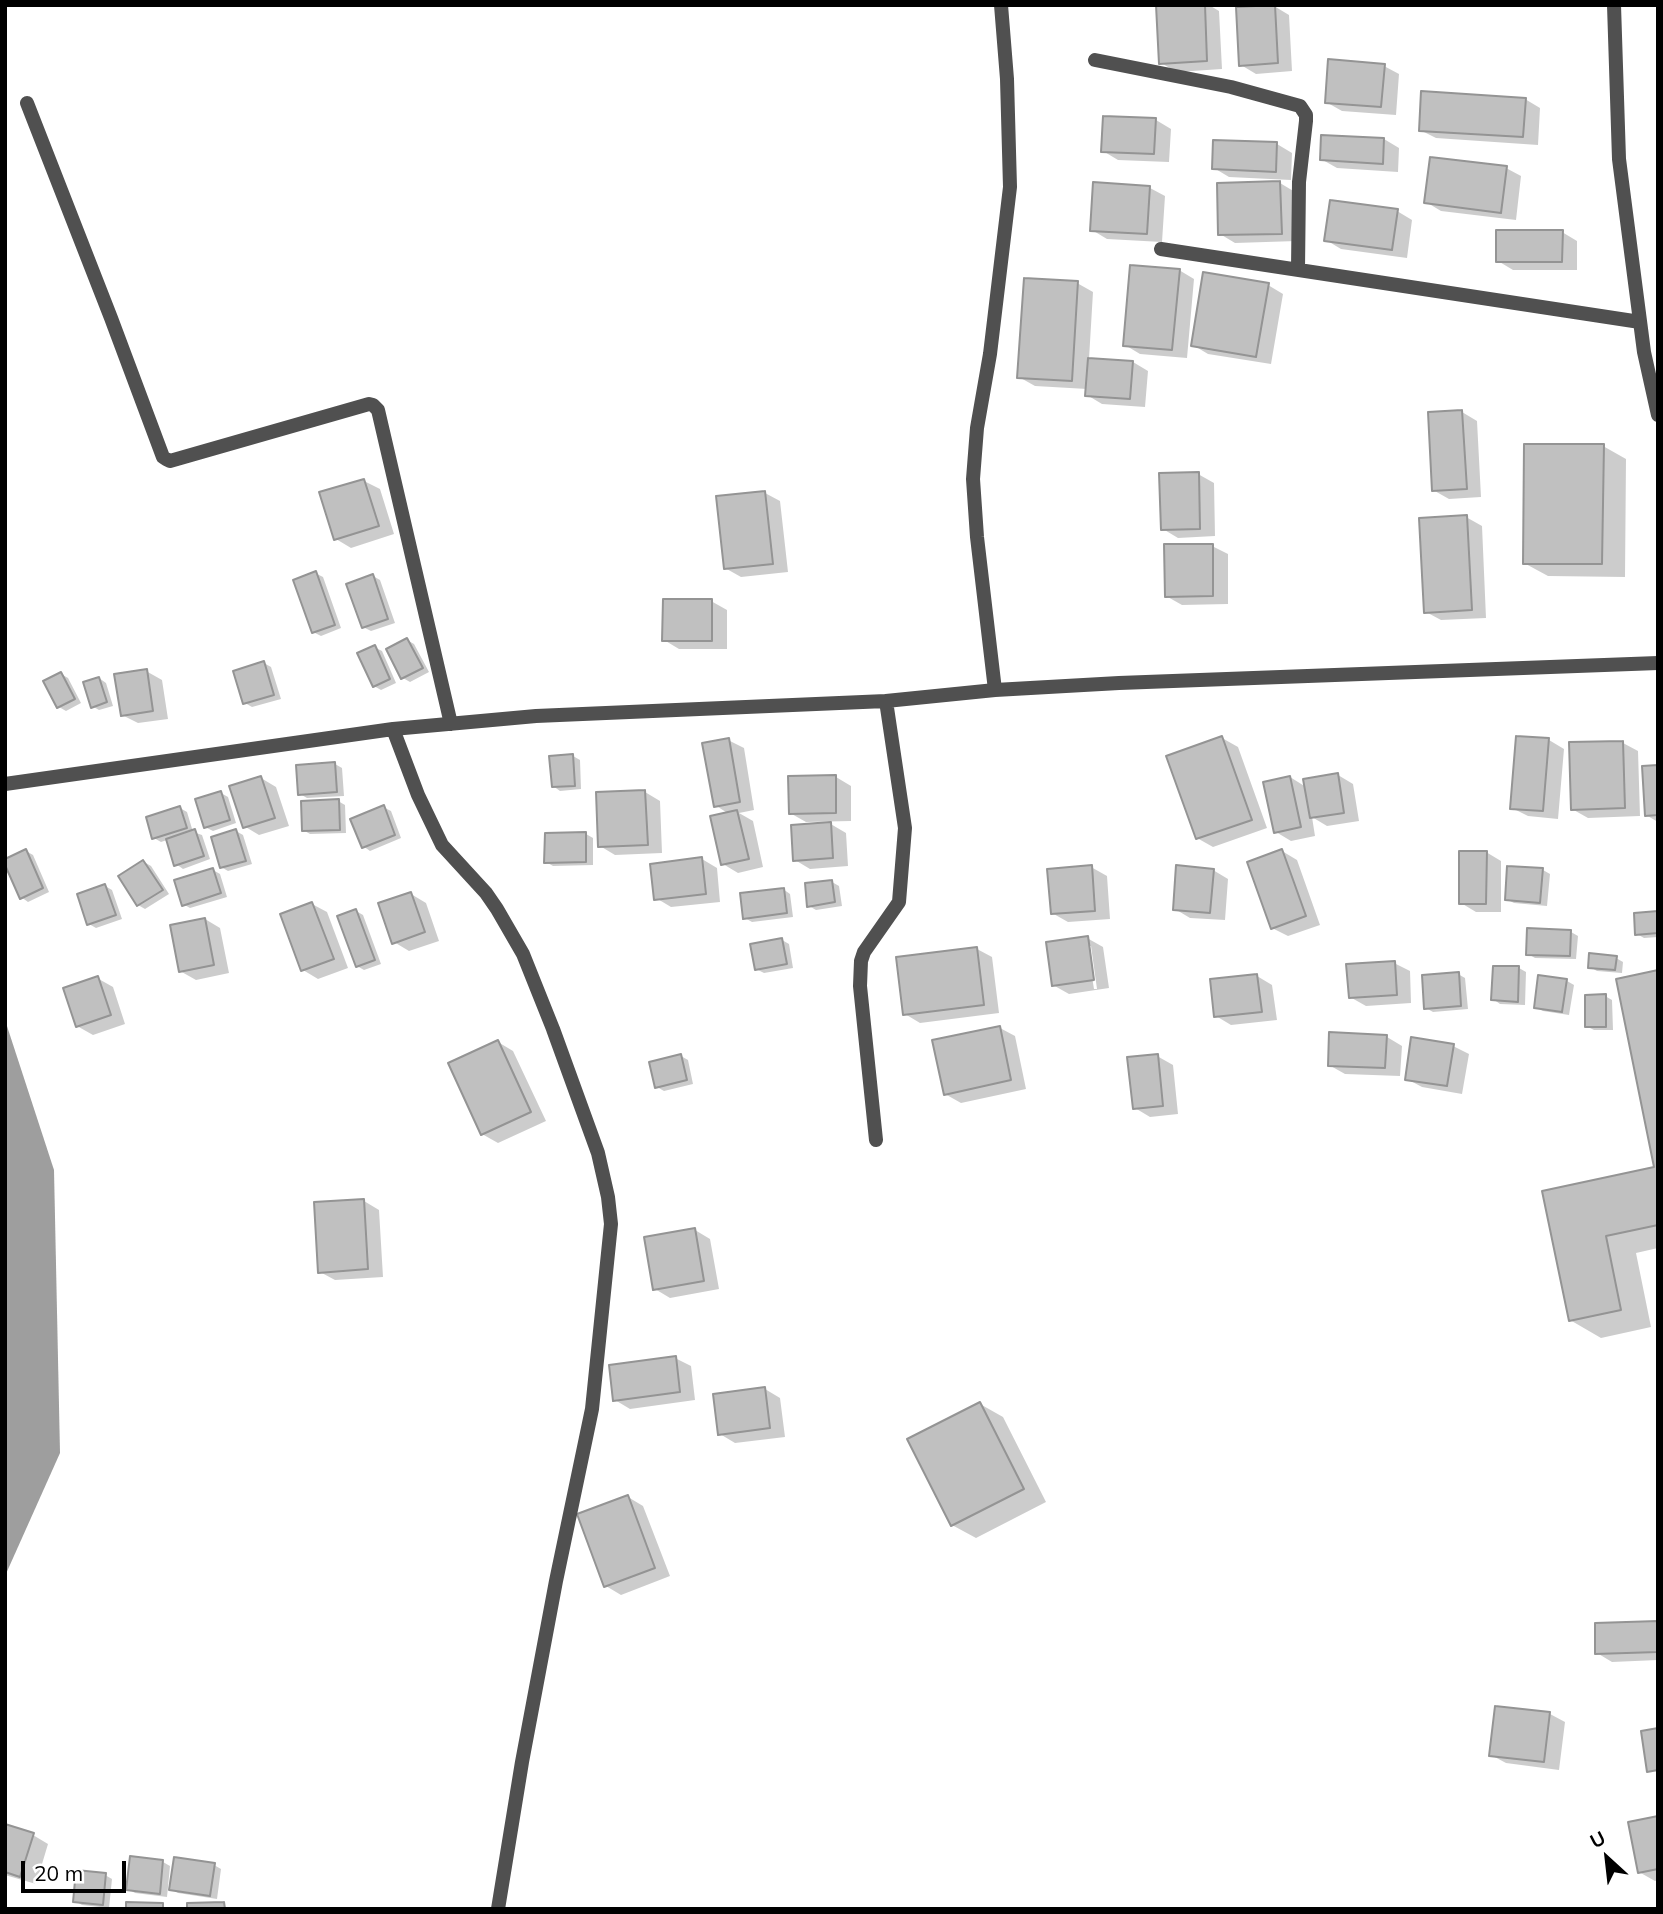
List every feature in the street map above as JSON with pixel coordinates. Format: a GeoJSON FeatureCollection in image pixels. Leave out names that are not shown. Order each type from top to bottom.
{"type":"FeatureCollection","features":[{"type":"Feature","properties":{"kind":"street"},"geometry":{"type":"LineString","coordinates":[[995,690],[973,479],[977,428],[990,354],[1010,187],[1007,79],[1001,5]]}},
{"type":"Feature","properties":{"kind":"street"},"geometry":{"type":"LineString","coordinates":[[1614,5],[1619,159],[1644,352],[1658,415]]}},
{"type":"Feature","properties":{"kind":"street"},"geometry":{"type":"LineString","coordinates":[[1095,60],[1231,87],[1300,106],[1306,115],[1306,121],[1299,182],[1297,268]]}},
{"type":"Feature","properties":{"kind":"street"},"geometry":{"type":"LineString","coordinates":[[27,103],[163,457],[170,461],[369,404],[378,410],[451,724]]}},
{"type":"Feature","properties":{"kind":"street"},"geometry":{"type":"LineString","coordinates":[[1161,249],[1640,322]]}},
{"type":"Feature","properties":{"kind":"street"},"geometry":{"type":"LineString","coordinates":[[5,784],[393,729],[536,716],[886,701],[995,690],[1119,683],[1658,663]]}},
{"type":"Feature","properties":{"kind":"street"},"geometry":{"type":"LineString","coordinates":[[876,1140],[860,986],[860,961],[899,902],[905,828],[886,701]]}},
{"type":"Feature","properties":{"kind":"street"},"geometry":{"type":"LineString","coordinates":[[393,729],[418,795],[442,845],[486,893],[523,954],[598,1153],[611,1224],[592,1409],[555,1581],[498,1909]]}},
{"type":"Feature","properties":{"kind":"shaded area"},"geometry":{"type":"Polygon","coordinates":[[[5,1020],[54,1170],[60,1453],[5,1576],[5,1020]]]}},
{"type":"Feature","properties":{"kind":"building"},"geometry":{"type":"Polygon","coordinates":[[[1156,5],[1205,5],[1207,61],[1159,64],[1156,5]]]}},
{"type":"Feature","properties":{"kind":"building"},"geometry":{"type":"Polygon","coordinates":[[[1275,5],[1278,63],[1239,66],[1236,7],[1275,5]]]}},
{"type":"Feature","properties":{"kind":"building"},"geometry":{"type":"Polygon","coordinates":[[[1328,59],[1385,64],[1381,107],[1325,103],[1328,59]]]}},
{"type":"Feature","properties":{"kind":"building"},"geometry":{"type":"Polygon","coordinates":[[[1421,91],[1526,98],[1523,137],[1419,131],[1421,91]]]}},
{"type":"Feature","properties":{"kind":"building"},"geometry":{"type":"Polygon","coordinates":[[[1103,116],[1156,118],[1154,154],[1101,152],[1103,116]]]}},
{"type":"Feature","properties":{"kind":"building"},"geometry":{"type":"Polygon","coordinates":[[[1321,135],[1384,138],[1383,164],[1320,160],[1321,135]]]}},
{"type":"Feature","properties":{"kind":"building"},"geometry":{"type":"Polygon","coordinates":[[[1213,140],[1277,142],[1276,172],[1212,169],[1213,140]]]}},
{"type":"Feature","properties":{"kind":"building"},"geometry":{"type":"Polygon","coordinates":[[[1430,157],[1507,166],[1501,213],[1424,203],[1430,157]]]}},
{"type":"Feature","properties":{"kind":"building"},"geometry":{"type":"Polygon","coordinates":[[[1280,181],[1282,234],[1218,235],[1217,183],[1280,181]]]}},
{"type":"Feature","properties":{"kind":"building"},"geometry":{"type":"Polygon","coordinates":[[[1093,182],[1150,186],[1147,234],[1090,231],[1093,182]]]}},
{"type":"Feature","properties":{"kind":"building"},"geometry":{"type":"Polygon","coordinates":[[[1330,200],[1398,209],[1392,250],[1324,241],[1330,200]]]}},
{"type":"Feature","properties":{"kind":"building"},"geometry":{"type":"Polygon","coordinates":[[[1496,230],[1563,230],[1562,262],[1496,262],[1496,230]]]}},
{"type":"Feature","properties":{"kind":"building"},"geometry":{"type":"Polygon","coordinates":[[[1130,265],[1180,269],[1172,350],[1123,346],[1130,265]]]}},
{"type":"Feature","properties":{"kind":"building"},"geometry":{"type":"Polygon","coordinates":[[[1203,272],[1269,283],[1256,357],[1191,346],[1203,272]]]}},
{"type":"Feature","properties":{"kind":"building"},"geometry":{"type":"Polygon","coordinates":[[[1024,278],[1078,281],[1072,381],[1017,378],[1024,278]]]}},
{"type":"Feature","properties":{"kind":"building"},"geometry":{"type":"Polygon","coordinates":[[[1088,358],[1133,361],[1130,399],[1085,396],[1088,358]]]}},
{"type":"Feature","properties":{"kind":"building"},"geometry":{"type":"Polygon","coordinates":[[[1462,410],[1467,489],[1432,491],[1428,412],[1462,410]]]}},
{"type":"Feature","properties":{"kind":"building"},"geometry":{"type":"Polygon","coordinates":[[[1524,444],[1604,444],[1602,564],[1523,564],[1524,444]]]}},
{"type":"Feature","properties":{"kind":"building"},"geometry":{"type":"Polygon","coordinates":[[[1199,472],[1200,529],[1161,530],[1159,473],[1199,472]]]}},
{"type":"Feature","properties":{"kind":"building"},"geometry":{"type":"Polygon","coordinates":[[[364,479],[379,526],[334,540],[319,492],[364,479]]]}},
{"type":"Feature","properties":{"kind":"building"},"geometry":{"type":"Polygon","coordinates":[[[765,491],[773,564],[724,569],[716,496],[765,491]]]}},
{"type":"Feature","properties":{"kind":"building"},"geometry":{"type":"Polygon","coordinates":[[[1467,515],[1472,610],[1424,613],[1419,518],[1467,515]]]}},
{"type":"Feature","properties":{"kind":"building"},"geometry":{"type":"Polygon","coordinates":[[[1164,544],[1213,544],[1213,596],[1165,597],[1164,544]]]}},
{"type":"Feature","properties":{"kind":"building"},"geometry":{"type":"Polygon","coordinates":[[[316,571],[335,625],[312,633],[293,580],[316,571]]]}},
{"type":"Feature","properties":{"kind":"building"},"geometry":{"type":"Polygon","coordinates":[[[373,574],[388,619],[362,628],[346,584],[373,574]]]}},
{"type":"Feature","properties":{"kind":"building"},"geometry":{"type":"Polygon","coordinates":[[[663,599],[712,599],[712,641],[662,641],[663,599]]]}},
{"type":"Feature","properties":{"kind":"building"},"geometry":{"type":"Polygon","coordinates":[[[407,638],[423,668],[401,679],[386,649],[407,638]]]}},
{"type":"Feature","properties":{"kind":"building"},"geometry":{"type":"Polygon","coordinates":[[[375,645],[390,679],[373,687],[357,653],[375,645]]]}},
{"type":"Feature","properties":{"kind":"building"},"geometry":{"type":"Polygon","coordinates":[[[264,661],[274,695],[243,704],[233,671],[264,661]]]}},
{"type":"Feature","properties":{"kind":"building"},"geometry":{"type":"Polygon","coordinates":[[[147,669],[153,711],[121,716],[114,674],[147,669]]]}},
{"type":"Feature","properties":{"kind":"building"},"geometry":{"type":"Polygon","coordinates":[[[61,672],[75,699],[57,708],[43,681],[61,672]]]}},
{"type":"Feature","properties":{"kind":"building"},"geometry":{"type":"Polygon","coordinates":[[[99,677],[107,702],[91,708],[83,682],[99,677]]]}},
{"type":"Feature","properties":{"kind":"building"},"geometry":{"type":"Polygon","coordinates":[[[1222,736],[1252,820],[1196,839],[1166,756],[1222,736]]]}},
{"type":"Feature","properties":{"kind":"building"},"geometry":{"type":"Polygon","coordinates":[[[1516,736],[1549,738],[1543,811],[1510,809],[1516,736]]]}},
{"type":"Feature","properties":{"kind":"building"},"geometry":{"type":"Polygon","coordinates":[[[729,738],[740,802],[714,807],[702,743],[729,738]]]}},
{"type":"Feature","properties":{"kind":"building"},"geometry":{"type":"Polygon","coordinates":[[[1623,741],[1625,808],[1571,810],[1569,742],[1623,741]]]}},
{"type":"Feature","properties":{"kind":"building"},"geometry":{"type":"Polygon","coordinates":[[[573,754],[575,786],[552,787],[549,756],[573,754]]]}},
{"type":"Feature","properties":{"kind":"building"},"geometry":{"type":"Polygon","coordinates":[[[335,762],[337,792],[298,795],[296,765],[335,762]]]}},
{"type":"Feature","properties":{"kind":"building"},"geometry":{"type":"Polygon","coordinates":[[[1658,765],[1658,815],[1645,816],[1642,766],[1658,765]]]}},
{"type":"Feature","properties":{"kind":"building"},"geometry":{"type":"Polygon","coordinates":[[[1338,773],[1344,813],[1310,818],[1303,779],[1338,773]]]}},
{"type":"Feature","properties":{"kind":"building"},"geometry":{"type":"Polygon","coordinates":[[[836,775],[836,813],[789,814],[788,776],[836,775]]]}},
{"type":"Feature","properties":{"kind":"building"},"geometry":{"type":"Polygon","coordinates":[[[261,776],[275,818],[243,828],[229,786],[261,776]]]}},
{"type":"Feature","properties":{"kind":"building"},"geometry":{"type":"Polygon","coordinates":[[[1290,776],[1301,827],[1274,833],[1263,782],[1290,776]]]}},
{"type":"Feature","properties":{"kind":"building"},"geometry":{"type":"Polygon","coordinates":[[[645,790],[648,845],[598,847],[596,792],[645,790]]]}},
{"type":"Feature","properties":{"kind":"building"},"geometry":{"type":"Polygon","coordinates":[[[221,791],[230,820],[204,828],[195,799],[221,791]]]}},
{"type":"Feature","properties":{"kind":"building"},"geometry":{"type":"Polygon","coordinates":[[[339,799],[340,830],[302,831],[301,801],[339,799]]]}},
{"type":"Feature","properties":{"kind":"building"},"geometry":{"type":"Polygon","coordinates":[[[384,805],[395,835],[362,848],[350,819],[384,805]]]}},
{"type":"Feature","properties":{"kind":"building"},"geometry":{"type":"Polygon","coordinates":[[[180,806],[187,828],[152,839],[146,817],[180,806]]]}},
{"type":"Feature","properties":{"kind":"building"},"geometry":{"type":"Polygon","coordinates":[[[737,810],[749,859],[721,865],[710,816],[737,810]]]}},
{"type":"Feature","properties":{"kind":"building"},"geometry":{"type":"Polygon","coordinates":[[[831,822],[833,858],[793,861],[791,825],[831,822]]]}},
{"type":"Feature","properties":{"kind":"building"},"geometry":{"type":"Polygon","coordinates":[[[195,829],[204,856],[174,866],[166,839],[195,829]]]}},
{"type":"Feature","properties":{"kind":"building"},"geometry":{"type":"Polygon","coordinates":[[[236,829],[246,861],[220,868],[211,837],[236,829]]]}},
{"type":"Feature","properties":{"kind":"building"},"geometry":{"type":"Polygon","coordinates":[[[586,832],[586,862],[544,863],[545,833],[586,832]]]}},
{"type":"Feature","properties":{"kind":"building"},"geometry":{"type":"Polygon","coordinates":[[[26,849],[43,888],[20,899],[5,865],[5,859],[26,849]]]}},
{"type":"Feature","properties":{"kind":"building"},"geometry":{"type":"Polygon","coordinates":[[[1282,849],[1306,916],[1271,929],[1247,862],[1282,849]]]}},
{"type":"Feature","properties":{"kind":"building"},"geometry":{"type":"Polygon","coordinates":[[[1459,851],[1487,851],[1486,904],[1459,904],[1459,851]]]}},
{"type":"Feature","properties":{"kind":"building"},"geometry":{"type":"Polygon","coordinates":[[[702,857],[706,894],[654,900],[650,864],[702,857]]]}},
{"type":"Feature","properties":{"kind":"building"},"geometry":{"type":"Polygon","coordinates":[[[143,860],[163,890],[137,906],[118,876],[143,860]]]}},
{"type":"Feature","properties":{"kind":"building"},"geometry":{"type":"Polygon","coordinates":[[[1092,865],[1095,911],[1051,914],[1047,869],[1092,865]]]}},
{"type":"Feature","properties":{"kind":"building"},"geometry":{"type":"Polygon","coordinates":[[[1176,865],[1214,869],[1210,913],[1173,910],[1176,865]]]}},
{"type":"Feature","properties":{"kind":"building"},"geometry":{"type":"Polygon","coordinates":[[[1507,866],[1543,868],[1540,903],[1505,900],[1507,866]]]}},
{"type":"Feature","properties":{"kind":"building"},"geometry":{"type":"Polygon","coordinates":[[[213,868],[221,893],[182,906],[174,880],[213,868]]]}},
{"type":"Feature","properties":{"kind":"building"},"geometry":{"type":"Polygon","coordinates":[[[832,880],[835,902],[807,907],[805,883],[832,880]]]}},
{"type":"Feature","properties":{"kind":"building"},"geometry":{"type":"Polygon","coordinates":[[[105,884],[116,915],[87,925],[77,894],[105,884]]]}},
{"type":"Feature","properties":{"kind":"building"},"geometry":{"type":"Polygon","coordinates":[[[784,888],[787,913],[743,919],[740,893],[784,888]]]}},
{"type":"Feature","properties":{"kind":"building"},"geometry":{"type":"Polygon","coordinates":[[[411,892],[425,932],[392,944],[378,903],[411,892]]]}},
{"type":"Feature","properties":{"kind":"building"},"geometry":{"type":"Polygon","coordinates":[[[312,902],[334,959],[301,971],[280,914],[312,902]]]}},
{"type":"Feature","properties":{"kind":"building"},"geometry":{"type":"Polygon","coordinates":[[[356,909],[375,960],[356,967],[337,916],[356,909]]]}},
{"type":"Feature","properties":{"kind":"building"},"geometry":{"type":"Polygon","coordinates":[[[1658,911],[1658,933],[1635,935],[1634,913],[1658,911]]]}},
{"type":"Feature","properties":{"kind":"building"},"geometry":{"type":"Polygon","coordinates":[[[205,918],[214,965],[179,972],[170,925],[205,918]]]}},
{"type":"Feature","properties":{"kind":"building"},"geometry":{"type":"Polygon","coordinates":[[[1527,928],[1571,930],[1570,956],[1526,955],[1527,928]]]}},
{"type":"Feature","properties":{"kind":"building"},"geometry":{"type":"Polygon","coordinates":[[[1088,936],[1094,980],[1052,986],[1046,942],[1088,936]]]}},
{"type":"Feature","properties":{"kind":"building"},"geometry":{"type":"Polygon","coordinates":[[[782,938],[787,964],[755,970],[750,944],[782,938]]]}},
{"type":"Feature","properties":{"kind":"building"},"geometry":{"type":"Polygon","coordinates":[[[977,947],[984,1005],[903,1015],[896,957],[977,947]]]}},
{"type":"Feature","properties":{"kind":"building"},"geometry":{"type":"Polygon","coordinates":[[[1589,953],[1617,956],[1615,970],[1588,968],[1589,953]]]}},
{"type":"Feature","properties":{"kind":"building"},"geometry":{"type":"Polygon","coordinates":[[[1395,961],[1397,995],[1349,998],[1346,964],[1395,961]]]}},
{"type":"Feature","properties":{"kind":"building"},"geometry":{"type":"Polygon","coordinates":[[[1493,966],[1519,966],[1518,1002],[1491,1000],[1493,966]]]}},
{"type":"Feature","properties":{"kind":"building"},"geometry":{"type":"Polygon","coordinates":[[[1658,970],[1658,1225],[1606,1236],[1621,1310],[1569,1321],[1542,1191],[1654,1167],[1616,979],[1658,970]]]}},
{"type":"Feature","properties":{"kind":"building"},"geometry":{"type":"Polygon","coordinates":[[[1459,972],[1461,1006],[1424,1009],[1422,975],[1459,972]]]}},
{"type":"Feature","properties":{"kind":"building"},"geometry":{"type":"Polygon","coordinates":[[[1257,974],[1262,1012],[1214,1017],[1210,979],[1257,974]]]}},
{"type":"Feature","properties":{"kind":"building"},"geometry":{"type":"Polygon","coordinates":[[[1538,975],[1567,979],[1562,1012],[1534,1008],[1538,975]]]}},
{"type":"Feature","properties":{"kind":"building"},"geometry":{"type":"Polygon","coordinates":[[[98,976],[111,1015],[76,1027],[63,988],[98,976]]]}},
{"type":"Feature","properties":{"kind":"building"},"geometry":{"type":"Polygon","coordinates":[[[1606,994],[1606,1027],[1585,1027],[1585,995],[1606,994]]]}},
{"type":"Feature","properties":{"kind":"building"},"geometry":{"type":"Polygon","coordinates":[[[1000,1026],[1011,1080],[944,1095],[932,1040],[1000,1026]]]}},
{"type":"Feature","properties":{"kind":"building"},"geometry":{"type":"Polygon","coordinates":[[[1329,1032],[1387,1035],[1385,1068],[1328,1066],[1329,1032]]]}},
{"type":"Feature","properties":{"kind":"building"},"geometry":{"type":"Polygon","coordinates":[[[1411,1037],[1454,1044],[1447,1086],[1405,1080],[1411,1037]]]}},
{"type":"Feature","properties":{"kind":"building"},"geometry":{"type":"Polygon","coordinates":[[[498,1040],[531,1112],[481,1135],[448,1063],[498,1040]]]}},
{"type":"Feature","properties":{"kind":"building"},"geometry":{"type":"Polygon","coordinates":[[[681,1054],[687,1080],[655,1088],[649,1062],[681,1054]]]}},
{"type":"Feature","properties":{"kind":"building"},"geometry":{"type":"Polygon","coordinates":[[[1158,1054],[1163,1106],[1133,1109],[1127,1057],[1158,1054]]]}},
{"type":"Feature","properties":{"kind":"building"},"geometry":{"type":"Polygon","coordinates":[[[364,1199],[368,1269],[318,1273],[314,1202],[364,1199]]]}},
{"type":"Feature","properties":{"kind":"building"},"geometry":{"type":"Polygon","coordinates":[[[695,1228],[704,1281],[653,1290],[644,1237],[695,1228]]]}},
{"type":"Feature","properties":{"kind":"building"},"geometry":{"type":"Polygon","coordinates":[[[676,1356],[680,1392],[613,1401],[609,1365],[676,1356]]]}},
{"type":"Feature","properties":{"kind":"building"},"geometry":{"type":"Polygon","coordinates":[[[765,1387],[770,1428],[718,1435],[713,1394],[765,1387]]]}},
{"type":"Feature","properties":{"kind":"building"},"geometry":{"type":"Polygon","coordinates":[[[980,1402],[1024,1489],[951,1526],[907,1439],[980,1402]]]}},
{"type":"Feature","properties":{"kind":"building"},"geometry":{"type":"Polygon","coordinates":[[[628,1495],[655,1568],[604,1587],[577,1514],[628,1495]]]}},
{"type":"Feature","properties":{"kind":"building"},"geometry":{"type":"Polygon","coordinates":[[[1658,1621],[1658,1652],[1595,1654],[1595,1623],[1658,1621]]]}},
{"type":"Feature","properties":{"kind":"building"},"geometry":{"type":"Polygon","coordinates":[[[1495,1706],[1550,1712],[1544,1762],[1489,1756],[1495,1706]]]}},
{"type":"Feature","properties":{"kind":"building"},"geometry":{"type":"Polygon","coordinates":[[[1658,1728],[1658,1770],[1647,1772],[1641,1731],[1658,1728]]]}},
{"type":"Feature","properties":{"kind":"building"},"geometry":{"type":"Polygon","coordinates":[[[1658,1816],[1658,1869],[1638,1873],[1628,1822],[1658,1816]]]}},
{"type":"Feature","properties":{"kind":"building"},"geometry":{"type":"Polygon","coordinates":[[[5,1824],[34,1833],[20,1877],[5,1872],[5,1824]]]}},
{"type":"Feature","properties":{"kind":"building"},"geometry":{"type":"Polygon","coordinates":[[[130,1856],[163,1860],[160,1894],[126,1890],[130,1856]]]}},
{"type":"Feature","properties":{"kind":"building"},"geometry":{"type":"Polygon","coordinates":[[[174,1857],[215,1863],[210,1896],[169,1890],[174,1857]]]}},
{"type":"Feature","properties":{"kind":"building"},"geometry":{"type":"Polygon","coordinates":[[[76,1870],[106,1873],[103,1905],[73,1902],[76,1870]]]}},
{"type":"Feature","properties":{"kind":"building"},"geometry":{"type":"Polygon","coordinates":[[[126,1902],[163,1903],[163,1909],[126,1909],[126,1902]]]}},
{"type":"Feature","properties":{"kind":"building"},"geometry":{"type":"Polygon","coordinates":[[[224,1902],[225,1909],[187,1909],[187,1903],[224,1902]]]}}]}
